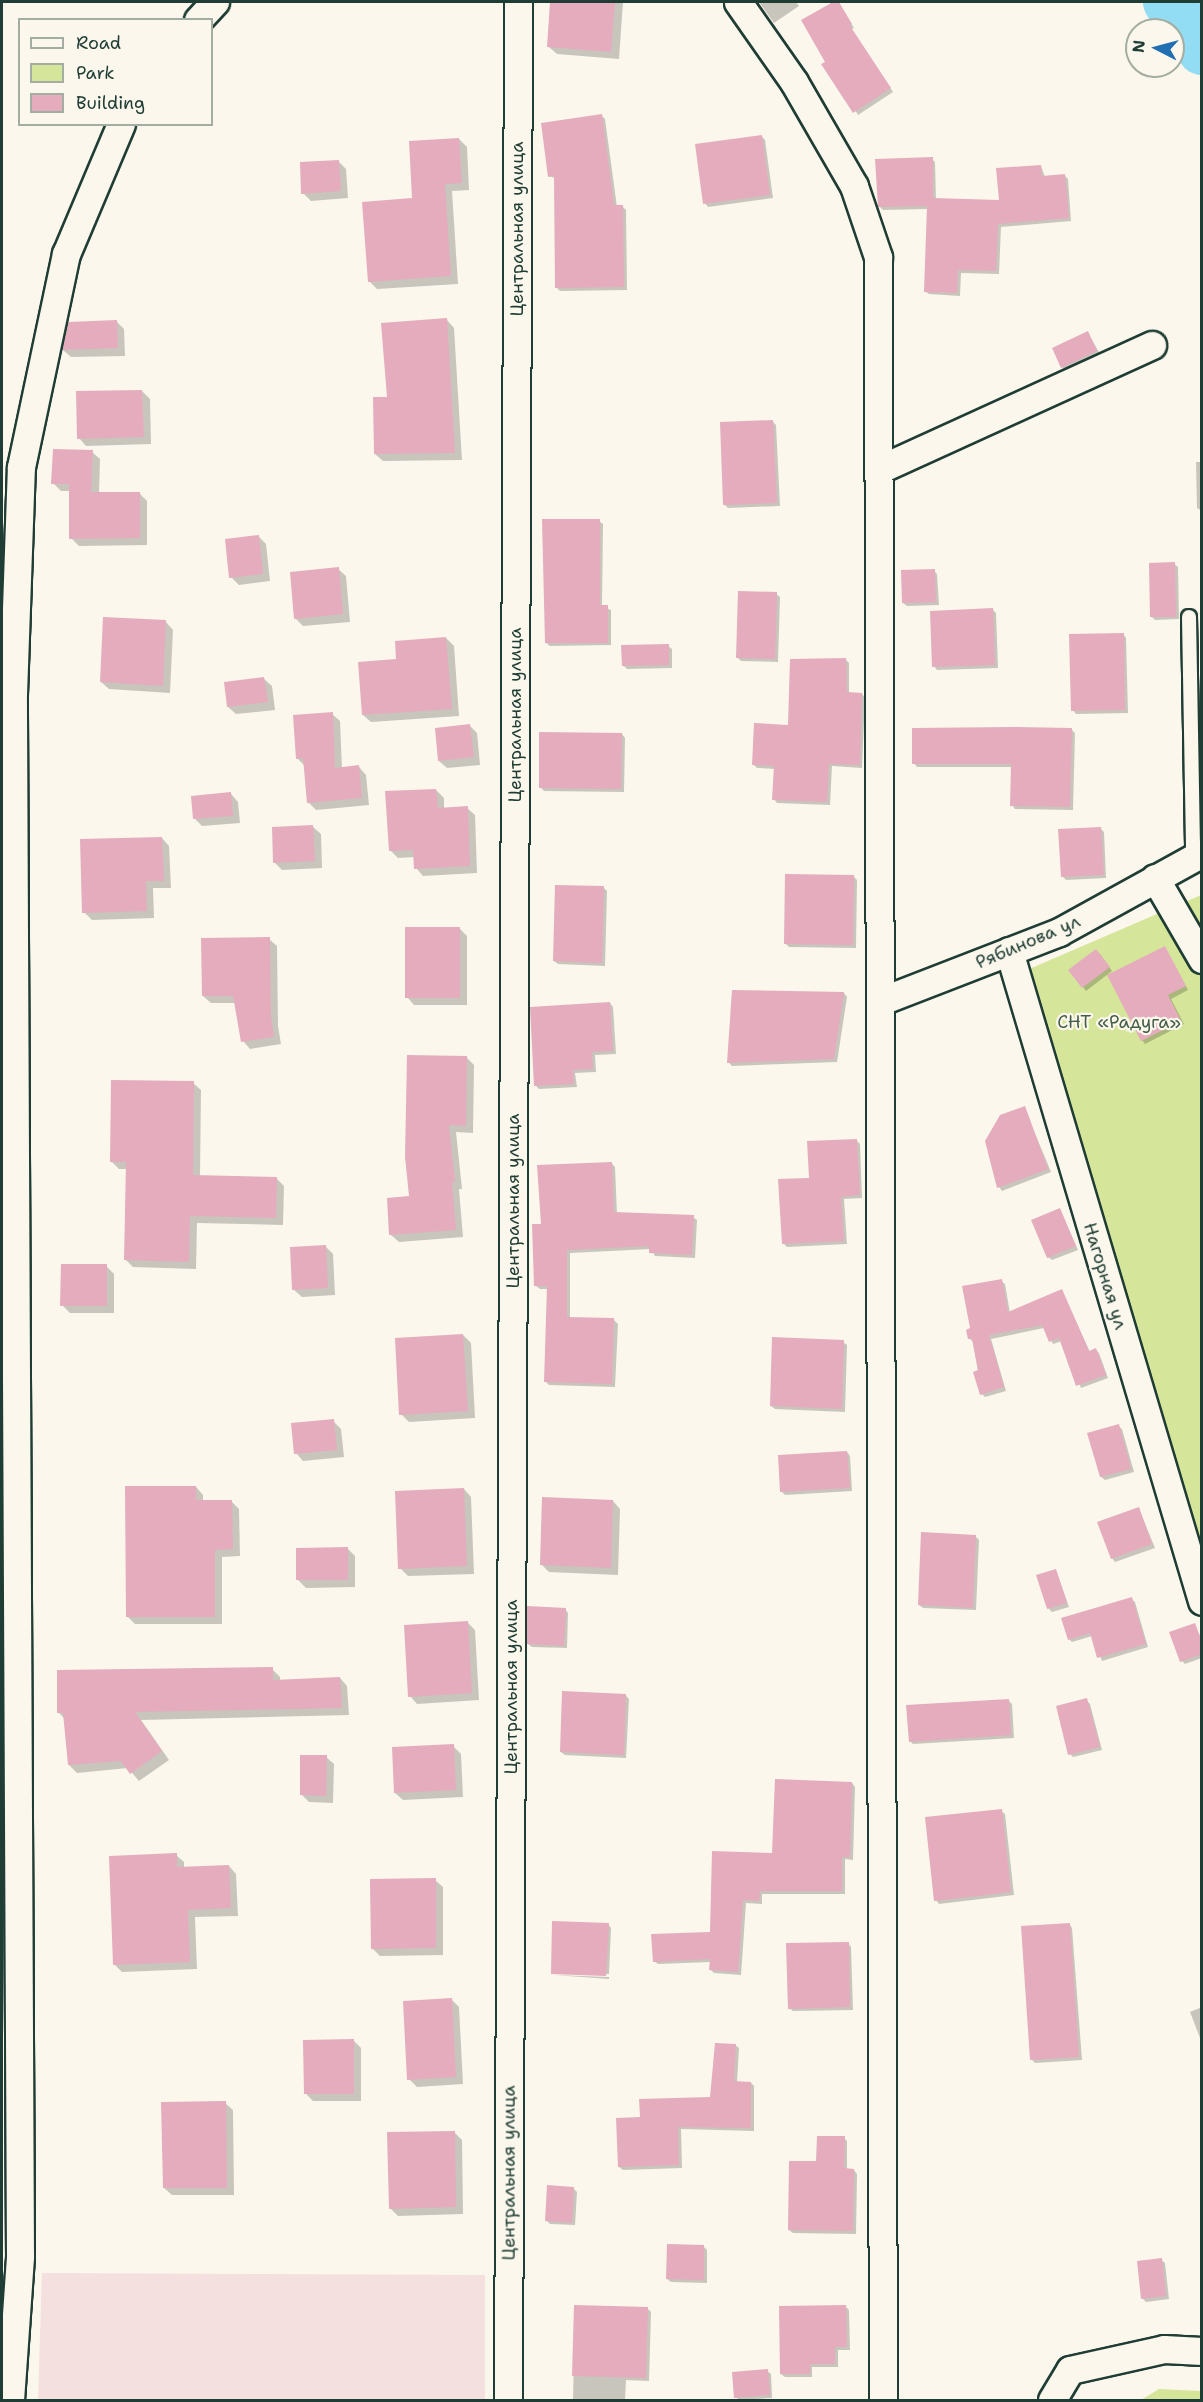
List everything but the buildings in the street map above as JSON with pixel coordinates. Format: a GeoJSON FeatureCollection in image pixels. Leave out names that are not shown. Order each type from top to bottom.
{"type":"FeatureCollection","features":[{"type":"Feature","properties":{"kind":"street"},"geometry":{"type":"LineString","coordinates":[[200,18],[214,2]]}},
{"type":"Feature","properties":{"kind":"street","name":"Центральная улица"},"geometry":{"type":"LineString","coordinates":[[508,2400],[518,2]]}},
{"type":"Feature","properties":{"kind":"street"},"geometry":{"type":"LineString","coordinates":[[738,2],[794,82],[854,186],[878,257],[883,2400]]}},
{"type":"Feature","properties":{"kind":"street"},"geometry":{"type":"LineString","coordinates":[[10,2400],[20,2256],[13,694],[21,467],[66,254],[120,126]]}},
{"type":"Feature","properties":{"kind":"street"},"geometry":{"type":"LineString","coordinates":[[880,469],[1152,345]]}},
{"type":"Feature","properties":{"kind":"street","name":"Рябинова ул"},"geometry":{"type":"LineString","coordinates":[[880,1001],[1059,932],[1197,855]]}},
{"type":"Feature","properties":{"kind":"street"},"geometry":{"type":"LineString","coordinates":[[1155,878],[1202,959]]}},
{"type":"Feature","properties":{"kind":"street","name":"Нагорная ул"},"geometry":{"type":"LineString","coordinates":[[1009,951],[1202,1601]]}},
{"type":"Feature","properties":{"kind":"street"},"geometry":{"type":"LineString","coordinates":[[1052,2400],[1070,2370],[1164,2349],[1202,2351]]}},
{"type":"Feature","properties":{"kind":"lane"},"geometry":{"type":"LineString","coordinates":[[1189,617],[1197,855]]}},
{"type":"Feature","properties":{"kind":"shaded area"},"geometry":{"type":"Polygon","coordinates":[[[42,2273],[485,2275],[485,2400],[38,2400],[42,2273]]]}},
{"type":"Feature","properties":{"kind":"green space","name":"СНТ «Радуга»"},"geometry":{"type":"Polygon","coordinates":[[[1201,895],[1201,1619],[1020,973],[1201,895]]]}},
{"type":"Feature","properties":{"kind":"green space"},"geometry":{"type":"Polygon","coordinates":[[[1159,2389],[1201,2391],[1201,2400],[1141,2400],[1159,2389]]]}},
{"type":"Feature","properties":{"kind":"waterway"},"geometry":{"type":"LineString","coordinates":[[1168,2],[1202,50]]}}]}
